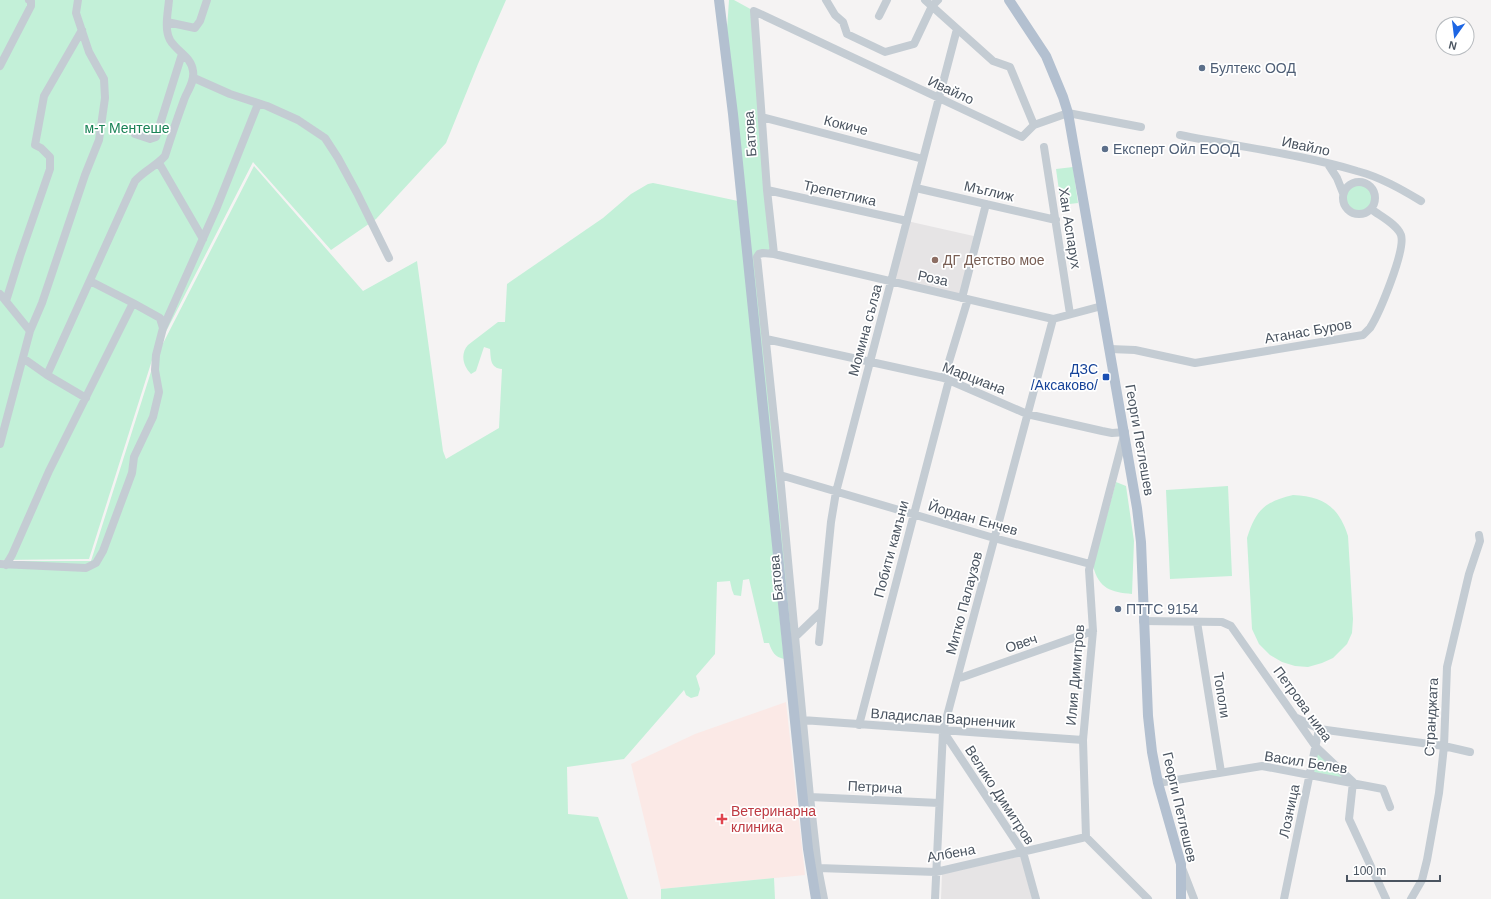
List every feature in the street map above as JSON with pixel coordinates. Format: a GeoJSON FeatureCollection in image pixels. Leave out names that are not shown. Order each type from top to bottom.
{"type":"FeatureCollection","features":[{"type":"Feature","properties":{"kind":"main road"},"geometry":{"type":"LineString","coordinates":[[719,0],[733,114],[808,849],[816,899]]}},
{"type":"Feature","properties":{"kind":"main road","name":"Георги Петлешев"},"geometry":{"type":"LineString","coordinates":[[1009,0],[1046,56],[1068,113],[1125,432],[1137,508],[1141,542],[1143,621],[1148,716],[1152,752],[1158,783],[1181,864],[1181,899]]}},
{"type":"Feature","properties":{"kind":"street"},"geometry":{"type":"LineString","coordinates":[[0,66],[31,6],[31,1],[29,0]]}},
{"type":"Feature","properties":{"kind":"street"},"geometry":{"type":"LineString","coordinates":[[0,444],[30,331],[42,303],[85,175],[99,140],[105,98],[104,79],[89,52],[76,13],[78,0]]}},
{"type":"Feature","properties":{"kind":"street"},"geometry":{"type":"LineString","coordinates":[[47,375],[135,181],[142,173],[159,163],[165,156],[184,99],[194,78],[191,63],[188,58],[182,54],[170,40],[167,22],[169,0]]}},
{"type":"Feature","properties":{"kind":"street"},"geometry":{"type":"LineString","coordinates":[[167,22],[196,28],[200,22],[207,0]]}},
{"type":"Feature","properties":{"kind":"street"},"geometry":{"type":"LineString","coordinates":[[826,0],[835,15],[843,22],[847,34],[888,52],[914,44],[932,6],[938,0]]}},
{"type":"Feature","properties":{"kind":"street"},"geometry":{"type":"LineString","coordinates":[[879,16],[887,0]]}},
{"type":"Feature","properties":{"kind":"street"},"geometry":{"type":"LineString","coordinates":[[925,0],[993,61],[1010,68],[1034,125]]}},
{"type":"Feature","properties":{"kind":"street","name":"Ивайло"},"geometry":{"type":"LineString","coordinates":[[754,11],[1022,137],[1034,125],[1068,113]]}},
{"type":"Feature","properties":{"kind":"street","name":"Батова"},"geometry":{"type":"LineString","coordinates":[[754,11],[767,190],[774,254]]}},
{"type":"Feature","properties":{"kind":"street","name":"Момина сълза"},"geometry":{"type":"LineString","coordinates":[[819,642],[831,522],[836,492],[957,29]]}},
{"type":"Feature","properties":{"kind":"street"},"geometry":{"type":"LineString","coordinates":[[6,301],[50,169],[50,157],[41,148],[35,145],[44,96],[82,30]]}},
{"type":"Feature","properties":{"kind":"street"},"geometry":{"type":"LineString","coordinates":[[135,134],[150,140],[156,137],[182,54]]}},
{"type":"Feature","properties":{"kind":"street"},"geometry":{"type":"LineString","coordinates":[[194,78],[230,94],[298,120],[325,138],[357,193],[389,258]]}},
{"type":"Feature","properties":{"kind":"street"},"geometry":{"type":"LineString","coordinates":[[3,565],[86,568],[96,563],[103,552],[132,473],[134,457],[153,417],[159,392],[156,370],[156,355],[163,328],[218,207],[258,104]]}},
{"type":"Feature","properties":{"kind":"street"},"geometry":{"type":"LineString","coordinates":[[1068,113],[1141,127]]}},
{"type":"Feature","properties":{"kind":"street","name":"Кокиче"},"geometry":{"type":"LineString","coordinates":[[762,117],[923,159]]}},
{"type":"Feature","properties":{"kind":"street","name":"Ивайло"},"geometry":{"type":"LineString","coordinates":[[1180,135],[1358,171],[1380,179],[1421,201]]}},
{"type":"Feature","properties":{"kind":"street","name":"Хан Аспарух"},"geometry":{"type":"LineString","coordinates":[[1044,147],[1070,314]]}},
{"type":"Feature","properties":{"kind":"street"},"geometry":{"type":"LineString","coordinates":[[159,163],[203,240]]}},
{"type":"Feature","properties":{"kind":"street"},"geometry":{"type":"LineString","coordinates":[[1328,164],[1345,191]]}},
{"type":"Feature","properties":{"kind":"street"},"geometry":{"type":"LineString","coordinates":[[1358,171],[1351,176],[1345,191],[1344,204],[1351,212],[1361,214],[1371,209],[1380,179]]}},
{"type":"Feature","properties":{"kind":"street"},"geometry":{"type":"LineString","coordinates":[[1345,191],[1351,184],[1361,182],[1371,187],[1375,197]]}},
{"type":"Feature","properties":{"kind":"street","name":"Мъглиж"},"geometry":{"type":"LineString","coordinates":[[916,188],[1056,220]]}},
{"type":"Feature","properties":{"kind":"street","name":"Трепетлика"},"geometry":{"type":"LineString","coordinates":[[767,190],[907,221]]}},
{"type":"Feature","properties":{"kind":"street","name":"Побити камъни"},"geometry":{"type":"LineString","coordinates":[[859,725],[914,515],[947,379],[986,204]]}},
{"type":"Feature","properties":{"kind":"street","name":"Атанас Буров"},"geometry":{"type":"LineString","coordinates":[[1110,350],[1135,350],[1195,363],[1363,334],[1370,328],[1391,284],[1402,245],[1402,237],[1398,229],[1371,209]]}},
{"type":"Feature","properties":{"kind":"street","name":"Батова"},"geometry":{"type":"LineString","coordinates":[[759,254],[757,256],[780,475],[802,720],[818,868],[824,899]]}},
{"type":"Feature","properties":{"kind":"street","name":"Роза"},"geometry":{"type":"LineString","coordinates":[[759,254],[774,254],[891,283],[965,298],[1053,319],[1102,306]]}},
{"type":"Feature","properties":{"kind":"street"},"geometry":{"type":"LineString","coordinates":[[90,281],[133,302],[160,318],[163,328]]}},
{"type":"Feature","properties":{"kind":"street"},"geometry":{"type":"LineString","coordinates":[[0,294],[30,331]]}},
{"type":"Feature","properties":{"kind":"street"},"geometry":{"type":"LineString","coordinates":[[3,565],[12,554],[49,471],[133,302]]}},
{"type":"Feature","properties":{"kind":"street","name":"Митко Палаузов"},"geometry":{"type":"LineString","coordinates":[[935,899],[943,731],[1053,319]]}},
{"type":"Feature","properties":{"kind":"street","name":"Марциана"},"geometry":{"type":"LineString","coordinates":[[766,339],[947,379],[1027,414],[1102,431],[1125,432]]}},
{"type":"Feature","properties":{"kind":"street"},"geometry":{"type":"LineString","coordinates":[[23,358],[47,375],[86,398]]}},
{"type":"Feature","properties":{"kind":"street","name":"Илия Димитров"},"geometry":{"type":"LineString","coordinates":[[1086,837],[1082,740],[1093,631],[1089,570],[1125,432]]}},
{"type":"Feature","properties":{"kind":"street","name":"Йордан Енчев"},"geometry":{"type":"LineString","coordinates":[[780,475],[994,538],[1090,564]]}},
{"type":"Feature","properties":{"kind":"street","name":"Странджата"},"geometry":{"type":"LineString","coordinates":[[1411,899],[1422,880],[1427,860],[1439,794],[1444,746],[1447,667],[1469,574],[1480,541],[1478,536]]}},
{"type":"Feature","properties":{"kind":"street"},"geometry":{"type":"LineString","coordinates":[[794,638],[821,612]]}},
{"type":"Feature","properties":{"kind":"street","name":"Петрова нива"},"geometry":{"type":"LineString","coordinates":[[1143,621],[1222,622],[1231,626],[1316,747],[1353,782]]}},
{"type":"Feature","properties":{"kind":"street","name":"Тополи"},"geometry":{"type":"LineString","coordinates":[[1198,622],[1221,772]]}},
{"type":"Feature","properties":{"kind":"street","name":"Овеч"},"geometry":{"type":"LineString","coordinates":[[958,678],[1093,631]]}},
{"type":"Feature","properties":{"kind":"street"},"geometry":{"type":"LineString","coordinates":[[1296,718],[1319,729],[1444,746],[1470,752]]}},
{"type":"Feature","properties":{"kind":"street","name":"Владислав Варненчик"},"geometry":{"type":"LineString","coordinates":[[802,720],[1082,740]]}},
{"type":"Feature","properties":{"kind":"street","name":"Лозница"},"geometry":{"type":"LineString","coordinates":[[1284,899],[1319,729]]}},
{"type":"Feature","properties":{"kind":"street","name":"Велико Димитров"},"geometry":{"type":"LineString","coordinates":[[943,731],[1023,852],[1036,899]]}},
{"type":"Feature","properties":{"kind":"street","name":"Васил Белев"},"geometry":{"type":"LineString","coordinates":[[1158,783],[1262,766],[1353,782],[1383,789],[1390,807]]}},
{"type":"Feature","properties":{"kind":"street"},"geometry":{"type":"LineString","coordinates":[[1353,782],[1349,819],[1386,899]]}},
{"type":"Feature","properties":{"kind":"street","name":"Петрича"},"geometry":{"type":"LineString","coordinates":[[810,797],[939,803]]}},
{"type":"Feature","properties":{"kind":"street"},"geometry":{"type":"LineString","coordinates":[[1086,837],[1148,899]]}},
{"type":"Feature","properties":{"kind":"street","name":"Албена"},"geometry":{"type":"LineString","coordinates":[[818,868],[936,872],[1086,837]]}},
{"type":"Feature","properties":{"kind":"street"},"geometry":{"type":"LineString","coordinates":[[1181,864],[1194,899]]}},
{"type":"Feature","properties":{"kind":"shaded area","name":"ДГ Детство мое"},"geometry":{"type":"Polygon","coordinates":[[[907,221],[978,237],[962,298],[891,283],[907,221]]]}},
{"type":"Feature","properties":{"kind":"shaded area","name":"Ветеринарна клиника"},"geometry":{"type":"Polygon","coordinates":[[[786,702],[805,875],[661,889],[631,764],[695,734],[786,702]]]}},
{"type":"Feature","properties":{"kind":"shaded area"},"geometry":{"type":"Polygon","coordinates":[[[1021,856],[1032,899],[941,899],[942,874],[1021,856]]]}},
{"type":"Feature","properties":{"kind":"green space","name":"м-т Ментeше"},"geometry":{"type":"Polygon","coordinates":[[[0,0],[506,0],[446,143],[376,219],[331,250],[253,162],[153,357],[89,559],[0,560],[0,0]]]}},
{"type":"Feature","properties":{"kind":"green space"},"geometry":{"type":"Polygon","coordinates":[[[729,0],[734,0],[754,11],[774,254],[759,254],[811,859],[727,29],[729,0]]]}},
{"type":"Feature","properties":{"kind":"green space"},"geometry":{"type":"Polygon","coordinates":[[[254,166],[363,291],[417,261],[443,451],[446,459],[499,428],[502,369],[493,365],[490,349],[484,347],[476,371],[471,374],[464,364],[463,356],[468,345],[498,322],[505,322],[507,284],[603,218],[631,194],[648,184],[653,183],[738,201],[784,659],[774,654],[769,643],[764,643],[749,579],[743,580],[741,596],[734,595],[730,581],[717,582],[715,654],[696,676],[700,689],[698,696],[691,698],[686,695],[684,690],[624,759],[567,767],[568,814],[598,817],[628,899],[0,899],[0,561],[91,561],[155,359],[254,166]]]}},
{"type":"Feature","properties":{"kind":"green space"},"geometry":{"type":"Polygon","coordinates":[[[1073,167],[1078,203],[1061,205],[1056,169],[1073,167]]]}},
{"type":"Feature","properties":{"kind":"green space"},"geometry":{"type":"Polygon","coordinates":[[[1356,182],[1362,182],[1372,189],[1375,198],[1374,204],[1368,211],[1362,214],[1356,214],[1346,207],[1343,201],[1343,195],[1350,185],[1356,182]]]}},
{"type":"Feature","properties":{"kind":"green space"},"geometry":{"type":"Polygon","coordinates":[[[1116,482],[1126,486],[1134,541],[1132,594],[1118,592],[1107,588],[1099,580],[1093,566],[1116,482]]]}},
{"type":"Feature","properties":{"kind":"green space"},"geometry":{"type":"Polygon","coordinates":[[[1228,486],[1232,576],[1170,579],[1166,490],[1228,486]]]}},
{"type":"Feature","properties":{"kind":"green space"},"geometry":{"type":"Polygon","coordinates":[[[1293,495],[1313,498],[1328,505],[1340,518],[1348,536],[1353,619],[1352,633],[1347,644],[1333,658],[1308,667],[1295,666],[1282,662],[1270,655],[1259,644],[1252,629],[1247,538],[1250,528],[1258,514],[1268,504],[1293,495]]]}},
{"type":"Feature","properties":{"kind":"green space"},"geometry":{"type":"Polygon","coordinates":[[[1316,747],[1353,782],[1310,775],[1316,747]]]}},
{"type":"Feature","properties":{"kind":"green space"},"geometry":{"type":"Polygon","coordinates":[[[774,878],[775,899],[661,899],[661,889],[774,878]]]}},
{"type":"Feature","properties":{"kind":"place","name":"Бултекс ООД"},"geometry":{"type":"Point","coordinates":[1202,68]}},
{"type":"Feature","properties":{"kind":"place","name":"Експерт Ойл ЕООД"},"geometry":{"type":"Point","coordinates":[1105,149]}},
{"type":"Feature","properties":{"kind":"place","name":"ДГ Детство мое"},"geometry":{"type":"Point","coordinates":[935,260]}},
{"type":"Feature","properties":{"kind":"place","name":"ДЗС /Аксаково/"},"geometry":{"type":"Point","coordinates":[1106,377]}},
{"type":"Feature","properties":{"kind":"place","name":"ПТТС 9154"},"geometry":{"type":"Point","coordinates":[1118,609]}},
{"type":"Feature","properties":{"kind":"place","name":"Ветеринарна клиника"},"geometry":{"type":"Point","coordinates":[722,819]}}]}
